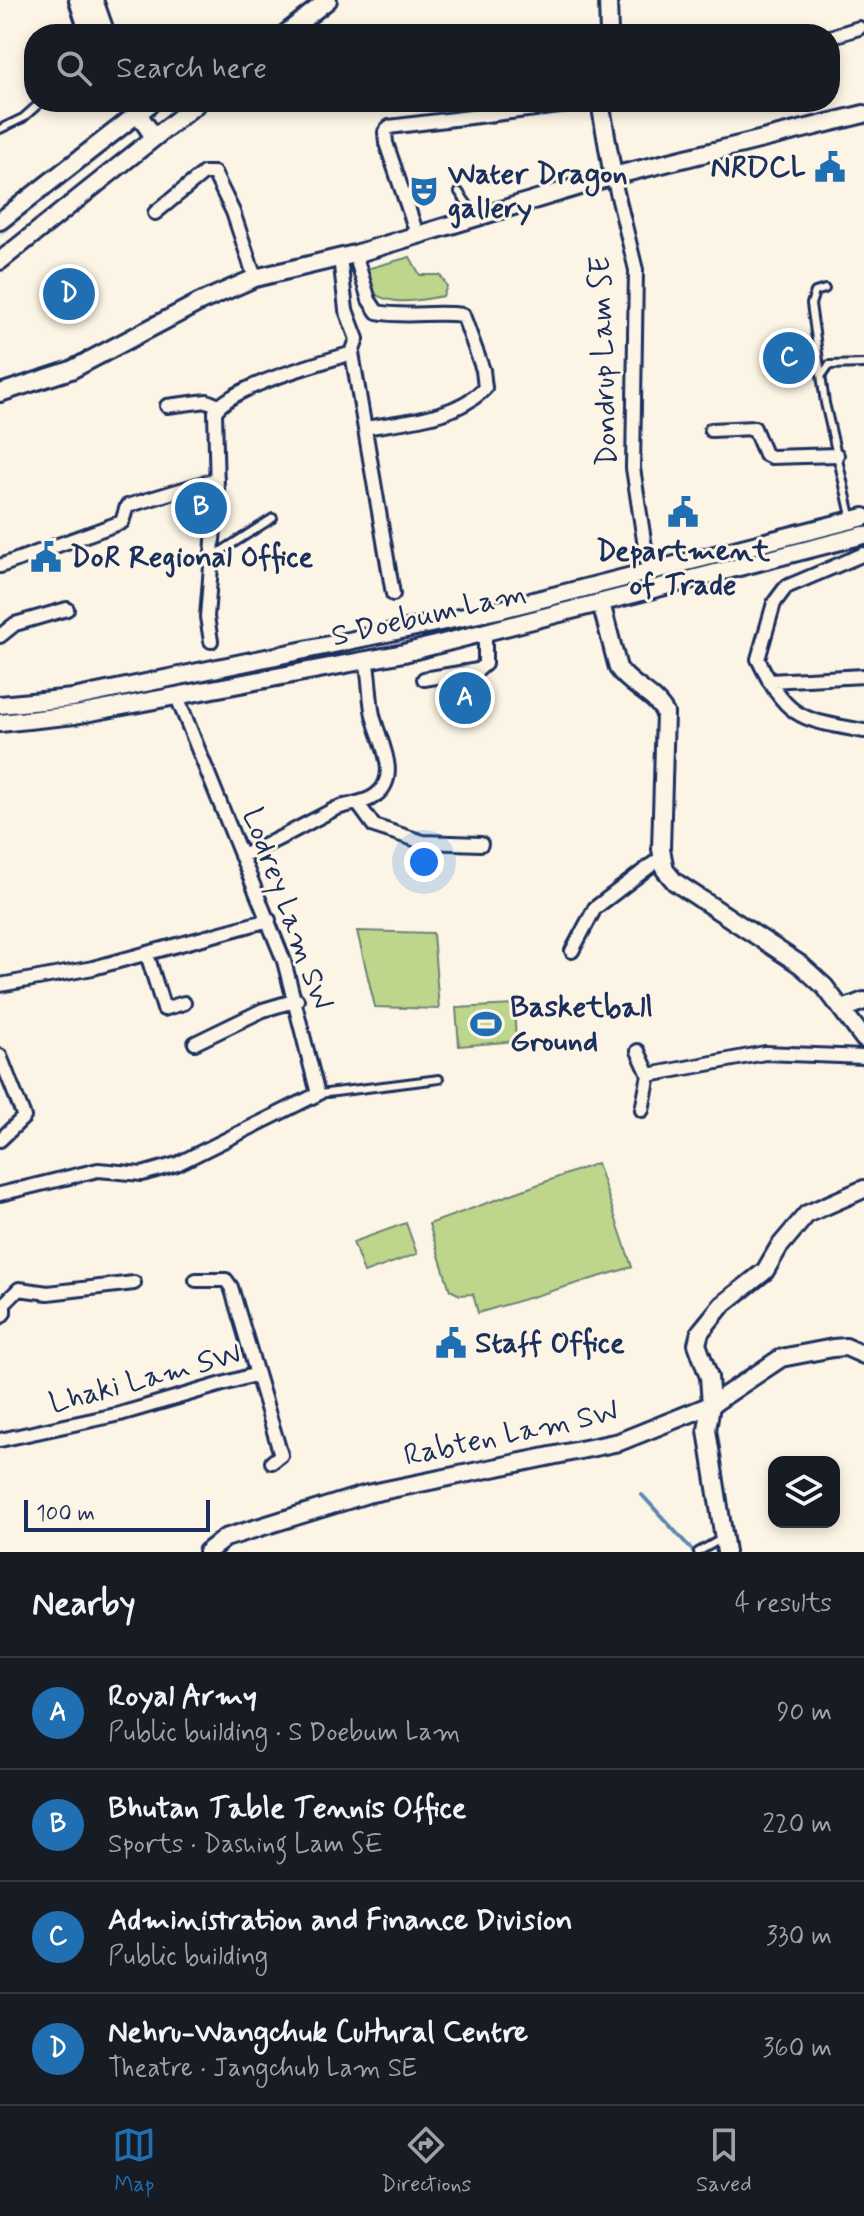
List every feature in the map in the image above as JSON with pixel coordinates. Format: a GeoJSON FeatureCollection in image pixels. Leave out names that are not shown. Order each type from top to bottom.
{"type":"FeatureCollection","features":[{"type":"Feature","properties":{"kind":"main road"},"geometry":{"type":"LineString","coordinates":[[78,0],[86,24]]}},
{"type":"Feature","properties":{"kind":"main road"},"geometry":{"type":"LineString","coordinates":[[94,0],[102,24]]}},
{"type":"Feature","properties":{"kind":"main road"},"geometry":{"type":"LineString","coordinates":[[298,24],[328,0]]}},
{"type":"Feature","properties":{"kind":"main road"},"geometry":{"type":"LineString","coordinates":[[608,0],[609,24]]}},
{"type":"Feature","properties":{"kind":"main road"},"geometry":{"type":"LineString","coordinates":[[0,221],[134,112]]}},
{"type":"Feature","properties":{"kind":"main road"},"geometry":{"type":"LineString","coordinates":[[145,112],[160,132]]}},
{"type":"Feature","properties":{"kind":"main road"},"geometry":{"type":"LineString","coordinates":[[0,261],[186,112]]}},
{"type":"Feature","properties":{"kind":"main road","name":"Dondrup Lam SE"},"geometry":{"type":"LineString","coordinates":[[602,112],[613,176]]}},
{"type":"Feature","properties":{"kind":"main road"},"geometry":{"type":"LineString","coordinates":[[1,393],[71,370],[200,302],[255,278],[348,255],[613,176],[864,114]]}},
{"type":"Feature","properties":{"kind":"main road","name":"S Doebum Lam"},"geometry":{"type":"LineString","coordinates":[[0,705],[73,698],[173,679],[498,610],[858,518]]}},
{"type":"Feature","properties":{"kind":"main road","name":"S Doebum Lam"},"geometry":{"type":"LineString","coordinates":[[0,723],[75,715],[366,659],[485,633],[864,535]]}},
{"type":"Feature","properties":{"kind":"main road"},"geometry":{"type":"LineString","coordinates":[[601,603],[618,668],[624,676],[659,701],[665,713],[662,857],[665,870],[675,882],[801,965],[843,1009],[864,1039]]}},
{"type":"Feature","properties":{"kind":"main road"},"geometry":{"type":"LineString","coordinates":[[843,1009],[864,1001]]}},
{"type":"Feature","properties":{"kind":"main road"},"geometry":{"type":"LineString","coordinates":[[725,1545],[707,1430],[711,1405],[709,1377],[697,1344],[707,1321],[765,1271],[779,1247],[807,1214],[864,1189]]}},
{"type":"Feature","properties":{"kind":"main road","name":"Rabten Lam SW"},"geometry":{"type":"LineString","coordinates":[[207,1552],[225,1538],[367,1494],[619,1442],[711,1405],[781,1358],[846,1347],[864,1355]]}},
{"type":"Feature","properties":{"kind":"street"},"geometry":{"type":"LineString","coordinates":[[840,34],[859,28]]}},
{"type":"Feature","properties":{"kind":"street"},"geometry":{"type":"LineString","coordinates":[[417,234],[385,132],[389,127],[511,112]]}},
{"type":"Feature","properties":{"kind":"street"},"geometry":{"type":"LineString","coordinates":[[155,213],[204,173],[214,173],[233,212],[255,278]]}},
{"type":"Feature","properties":{"kind":"street","name":"Dondrup Lam SE"},"geometry":{"type":"LineString","coordinates":[[613,176],[636,270],[633,468],[649,573]]}},
{"type":"Feature","properties":{"kind":"street"},"geometry":{"type":"LineString","coordinates":[[348,255],[346,310],[357,339],[352,353],[393,594]]}},
{"type":"Feature","properties":{"kind":"street"},"geometry":{"type":"LineString","coordinates":[[348,255],[377,312],[400,316],[436,312],[463,315],[483,370],[485,388],[459,407],[419,419],[365,428]]}},
{"type":"Feature","properties":{"kind":"street"},"geometry":{"type":"LineString","coordinates":[[211,641],[207,617],[217,479],[213,421],[219,406],[281,375],[352,353]]}},
{"type":"Feature","properties":{"kind":"street"},"geometry":{"type":"LineString","coordinates":[[167,406],[207,401],[219,406]]}},
{"type":"Feature","properties":{"kind":"street"},"geometry":{"type":"LineString","coordinates":[[711,430],[754,428],[765,454],[771,457],[837,455]]}},
{"type":"Feature","properties":{"kind":"street"},"geometry":{"type":"LineString","coordinates":[[0,566],[122,522],[127,506],[217,479]]}},
{"type":"Feature","properties":{"kind":"street"},"geometry":{"type":"LineString","coordinates":[[864,554],[786,587],[774,603],[758,659],[769,681],[800,718],[864,731]]}},
{"type":"Feature","properties":{"kind":"street"},"geometry":{"type":"LineString","coordinates":[[0,636],[15,624],[67,609]]}},
{"type":"Feature","properties":{"kind":"street"},"geometry":{"type":"LineString","coordinates":[[424,679],[478,670],[485,664],[485,633]]}},
{"type":"Feature","properties":{"kind":"street"},"geometry":{"type":"LineString","coordinates":[[241,856],[271,844],[339,807],[358,804],[377,795],[384,781],[388,757],[373,716],[366,659]]}},
{"type":"Feature","properties":{"kind":"street"},"geometry":{"type":"LineString","coordinates":[[769,681],[864,676]]}},
{"type":"Feature","properties":{"kind":"street","name":"Lodrey Lam SW"},"geometry":{"type":"LineString","coordinates":[[177,697],[223,821],[269,920],[297,1000],[318,1094]]}},
{"type":"Feature","properties":{"kind":"street"},"geometry":{"type":"LineString","coordinates":[[358,804],[374,826],[386,830],[423,842],[481,844]]}},
{"type":"Feature","properties":{"kind":"street"},"geometry":{"type":"LineString","coordinates":[[572,951],[595,908],[662,857]]}},
{"type":"Feature","properties":{"kind":"street"},"geometry":{"type":"LineString","coordinates":[[0,985],[147,954],[269,920]]}},
{"type":"Feature","properties":{"kind":"street"},"geometry":{"type":"LineString","coordinates":[[147,954],[164,1009],[184,1003]]}},
{"type":"Feature","properties":{"kind":"street"},"geometry":{"type":"LineString","coordinates":[[195,1043],[263,1010],[297,1000]]}},
{"type":"Feature","properties":{"kind":"street"},"geometry":{"type":"LineString","coordinates":[[638,1051],[649,1075],[642,1110]]}},
{"type":"Feature","properties":{"kind":"street"},"geometry":{"type":"LineString","coordinates":[[649,1075],[765,1053],[864,1057]]}},
{"type":"Feature","properties":{"kind":"street"},"geometry":{"type":"LineString","coordinates":[[0,1056],[24,1117],[0,1140]]}},
{"type":"Feature","properties":{"kind":"street"},"geometry":{"type":"LineString","coordinates":[[0,1194],[98,1170],[142,1174],[177,1164],[318,1094]]}},
{"type":"Feature","properties":{"kind":"street"},"geometry":{"type":"LineString","coordinates":[[196,1280],[226,1280],[231,1287],[257,1374]]}},
{"type":"Feature","properties":{"kind":"street"},"geometry":{"type":"LineString","coordinates":[[0,1317],[4,1313],[4,1304],[19,1289],[48,1293],[134,1283]]}},
{"type":"Feature","properties":{"kind":"street","name":"Lhaki Lam SW"},"geometry":{"type":"LineString","coordinates":[[0,1440],[120,1414],[257,1374],[281,1455],[272,1462]]}},
{"type":"Feature","properties":{"kind":"lane"},"geometry":{"type":"LineString","coordinates":[[0,129],[30,112]]}},
{"type":"Feature","properties":{"kind":"lane"},"geometry":{"type":"LineString","coordinates":[[459,192],[476,216]]}},
{"type":"Feature","properties":{"kind":"lane"},"geometry":{"type":"LineString","coordinates":[[825,289],[815,292],[811,304],[821,378],[837,455],[858,518]]}},
{"type":"Feature","properties":{"kind":"lane"},"geometry":{"type":"LineString","coordinates":[[821,378],[829,365],[864,364]]}},
{"type":"Feature","properties":{"kind":"lane"},"geometry":{"type":"LineString","coordinates":[[212,557],[273,518]]}},
{"type":"Feature","properties":{"kind":"lane"},"geometry":{"type":"LineString","coordinates":[[318,1094],[439,1079]]}},
{"type":"Feature","properties":{"kind":"lane"},"geometry":{"type":"LineString","coordinates":[[698,1552],[725,1545]]}},
{"type":"Feature","properties":{"kind":"shaded area"},"geometry":{"type":"Polygon","coordinates":[[[126,129],[130,134],[0,237],[0,228],[126,129]]]}},
{"type":"Feature","properties":{"kind":"green space"},"geometry":{"type":"Polygon","coordinates":[[[410,257],[420,275],[440,275],[447,286],[443,296],[409,301],[387,299],[377,296],[360,280],[366,269],[410,257]]]}},
{"type":"Feature","properties":{"kind":"green space"},"geometry":{"type":"Polygon","coordinates":[[[357,931],[433,933],[439,1009],[375,1007],[357,931]]]}},
{"type":"Feature","properties":{"kind":"green space","name":"Basketball Ground"},"geometry":{"type":"Polygon","coordinates":[[[514,1005],[516,1041],[459,1046],[456,1008],[514,1005]]]}},
{"type":"Feature","properties":{"kind":"green space"},"geometry":{"type":"Polygon","coordinates":[[[597,1163],[632,1267],[478,1313],[473,1294],[460,1295],[450,1290],[429,1224],[597,1163]]]}},
{"type":"Feature","properties":{"kind":"green space"},"geometry":{"type":"Polygon","coordinates":[[[406,1223],[417,1254],[364,1273],[353,1242],[406,1223]]]}},
{"type":"Feature","properties":{"kind":"waterway"},"geometry":{"type":"LineString","coordinates":[[642,1495],[693,1551]]}},
{"type":"Feature","properties":{"kind":"place","name":"NRDCL"},"geometry":{"type":"Point","coordinates":[830,167]}},
{"type":"Feature","properties":{"kind":"place","name":"Water Dragon gallery"},"geometry":{"type":"Point","coordinates":[424,191]}},
{"type":"Feature","properties":{"kind":"place","name":"Nehru-Wangchuk Cultural Centre"},"geometry":{"type":"Point","coordinates":[69,294]}},
{"type":"Feature","properties":{"kind":"place","name":"Administration and Finance Division"},"geometry":{"type":"Point","coordinates":[789,358]}},
{"type":"Feature","properties":{"kind":"place","name":"Bhutan Table Tennis Office"},"geometry":{"type":"Point","coordinates":[201,508]}},
{"type":"Feature","properties":{"kind":"place","name":"Department of Trade"},"geometry":{"type":"Point","coordinates":[683,512]}},
{"type":"Feature","properties":{"kind":"place","name":"DoR Regional Office"},"geometry":{"type":"Point","coordinates":[46,557]}},
{"type":"Feature","properties":{"kind":"place","name":"Royal Army"},"geometry":{"type":"Point","coordinates":[465,698]}},
{"type":"Feature","properties":{"kind":"place","name":"Basketball Ground"},"geometry":{"type":"Point","coordinates":[486,1024]}},
{"type":"Feature","properties":{"kind":"place","name":"Staff Office"},"geometry":{"type":"Point","coordinates":[451,1343]}}]}
